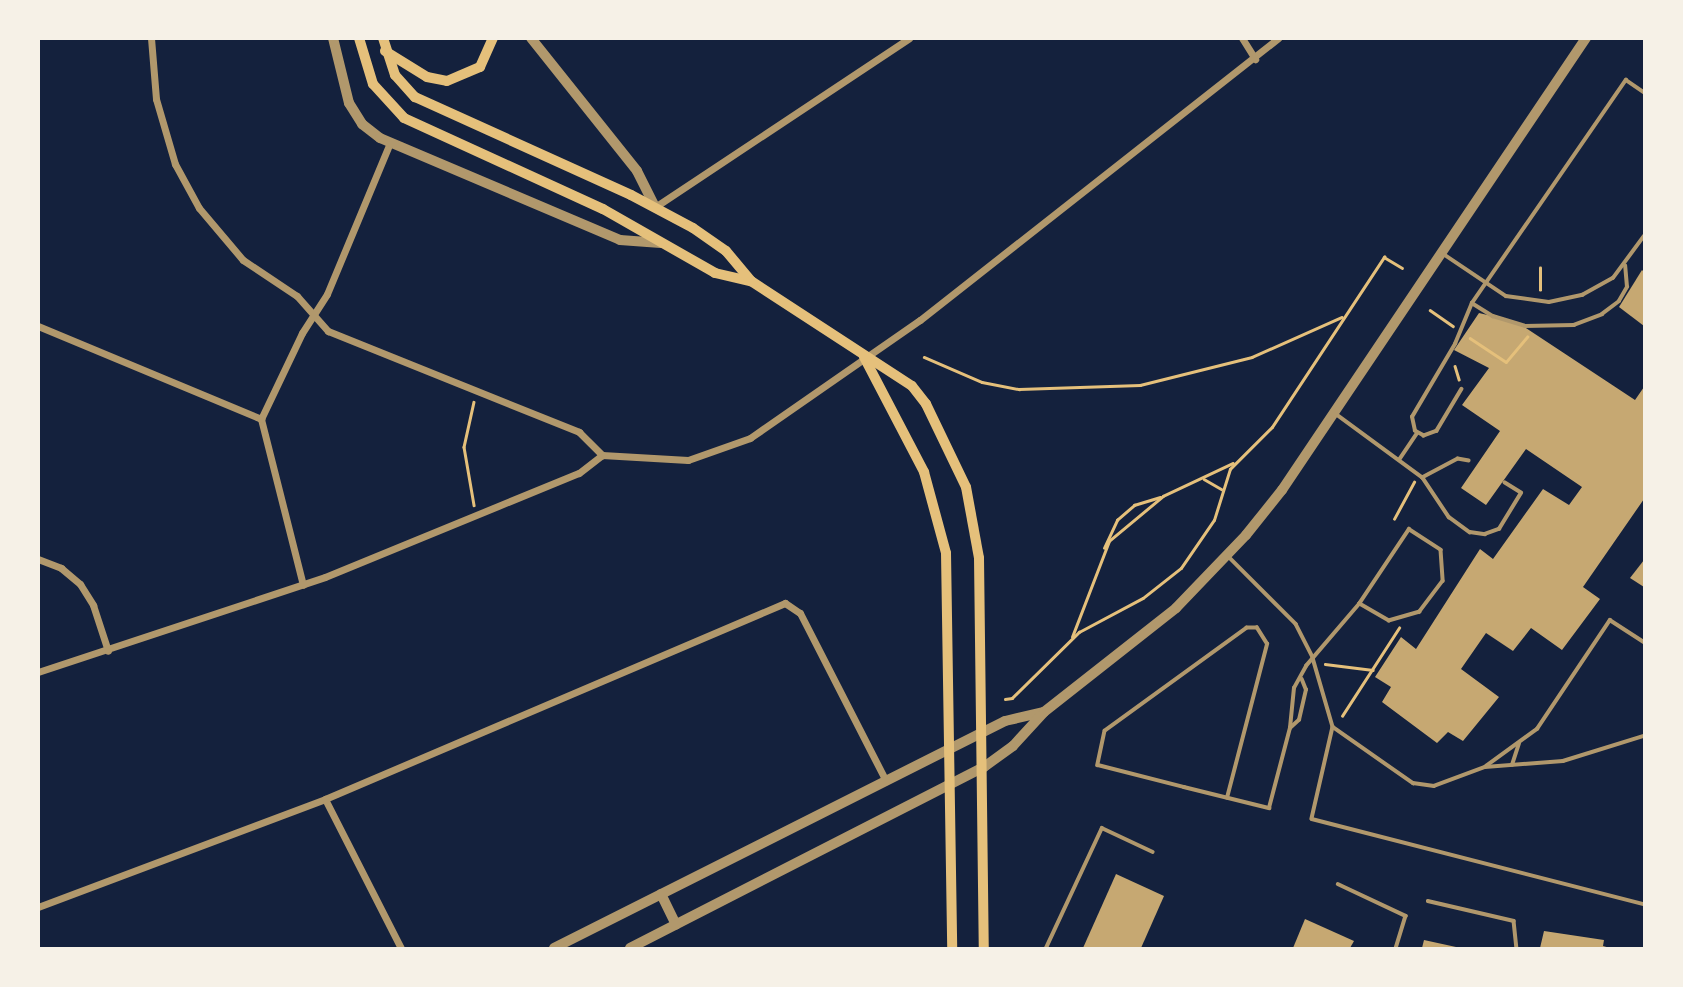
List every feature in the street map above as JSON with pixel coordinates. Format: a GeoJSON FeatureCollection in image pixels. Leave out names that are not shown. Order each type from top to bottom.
{"type":"FeatureCollection","features":[{"type":"Feature","properties":{"kind":"main road"},"geometry":{"type":"LineString","coordinates":[[359,38],[373,84],[404,118],[603,209],[715,273],[751,281]]}},
{"type":"Feature","properties":{"kind":"main road"},"geometry":{"type":"LineString","coordinates":[[383,38],[398,81],[425,103],[655,207],[726,251],[751,281],[915,390],[939,426],[966,487],[982,579],[984,948]]}},
{"type":"Feature","properties":{"kind":"main road"},"geometry":{"type":"LineString","coordinates":[[386,51],[427,77],[447,81],[480,67],[493,38]]}},
{"type":"Feature","properties":{"kind":"main road"},"geometry":{"type":"LineString","coordinates":[[864,357],[924,472],[942,529],[949,617],[952,948]]}},
{"type":"Feature","properties":{"kind":"street"},"geometry":{"type":"LineString","coordinates":[[150,38],[160,118],[189,192],[238,255],[297,296],[331,332],[579,432],[602,455],[674,460],[716,453],[750,438],[920,320],[1255,59],[1278,38]]}},
{"type":"Feature","properties":{"kind":"street"},"geometry":{"type":"LineString","coordinates":[[333,38],[339,75],[355,116],[370,132],[390,143],[620,240],[663,243]]}},
{"type":"Feature","properties":{"kind":"street"},"geometry":{"type":"LineString","coordinates":[[531,38],[589,116],[637,171],[655,207],[909,38]]}},
{"type":"Feature","properties":{"kind":"street"},"geometry":{"type":"LineString","coordinates":[[1241,38],[1255,59]]}},
{"type":"Feature","properties":{"kind":"street"},"geometry":{"type":"LineString","coordinates":[[629,948],[950,787],[984,767],[1013,746],[1044,712],[1162,620],[1228,556],[1276,497],[1586,38]]}},
{"type":"Feature","properties":{"kind":"street"},"geometry":{"type":"LineString","coordinates":[[303,586],[261,419],[327,294],[390,143]]}},
{"type":"Feature","properties":{"kind":"street"},"geometry":{"type":"LineString","coordinates":[[38,326],[261,419]]}},
{"type":"Feature","properties":{"kind":"street"},"geometry":{"type":"LineString","coordinates":[[38,672],[303,586],[579,473],[602,455]]}},
{"type":"Feature","properties":{"kind":"street"},"geometry":{"type":"LineString","coordinates":[[38,559],[61,568],[80,584],[93,606],[108,651]]}},
{"type":"Feature","properties":{"kind":"street"},"geometry":{"type":"LineString","coordinates":[[38,907],[325,799],[785,603],[800,613],[886,781]]}},
{"type":"Feature","properties":{"kind":"street"},"geometry":{"type":"LineString","coordinates":[[554,948],[1005,721],[1044,712]]}},
{"type":"Feature","properties":{"kind":"street"},"geometry":{"type":"LineString","coordinates":[[325,799],[401,948]]}},
{"type":"Feature","properties":{"kind":"street"},"geometry":{"type":"LineString","coordinates":[[661,894],[676,925]]}},
{"type":"Feature","properties":{"kind":"lane"},"geometry":{"type":"LineString","coordinates":[[1417,433],[1412,417],[1455,344],[1472,303],[1513,248],[1626,80],[1644,92]]}},
{"type":"Feature","properties":{"kind":"lane"},"geometry":{"type":"LineString","coordinates":[[1440,251],[1485,284],[1517,299],[1560,301],[1603,284],[1625,264],[1644,236]]}},
{"type":"Feature","properties":{"kind":"lane"},"geometry":{"type":"LineString","coordinates":[[1472,303],[1502,320],[1538,327],[1574,325],[1612,308],[1625,293],[1625,264]]}},
{"type":"Feature","properties":{"kind":"lane"},"geometry":{"type":"LineString","coordinates":[[1417,433],[1429,436],[1437,431],[1462,389]]}},
{"type":"Feature","properties":{"kind":"lane"},"geometry":{"type":"LineString","coordinates":[[1334,413],[1423,478],[1449,517],[1477,534],[1499,529],[1521,493],[1504,483]]}},
{"type":"Feature","properties":{"kind":"lane"},"geometry":{"type":"LineString","coordinates":[[1399,460],[1417,433]]}},
{"type":"Feature","properties":{"kind":"lane"},"geometry":{"type":"LineString","coordinates":[[1423,478],[1458,459],[1469,461]]}},
{"type":"Feature","properties":{"kind":"lane"},"geometry":{"type":"LineString","coordinates":[[1227,798],[1267,644],[1265,634],[1257,628],[1247,628],[1105,731],[1098,765],[1227,798],[1269,808],[1290,728],[1294,688],[1302,680],[1313,658],[1359,604],[1409,529],[1439,546],[1445,572],[1427,606],[1399,621],[1385,620],[1359,604]]}},
{"type":"Feature","properties":{"kind":"lane"},"geometry":{"type":"LineString","coordinates":[[1228,556],[1293,620],[1313,658],[1333,727],[1312,819],[1644,904]]}},
{"type":"Feature","properties":{"kind":"lane"},"geometry":{"type":"LineString","coordinates":[[1333,727],[1419,785],[1441,784],[1485,767],[1537,729],[1610,620],[1644,642]]}},
{"type":"Feature","properties":{"kind":"lane"},"geometry":{"type":"LineString","coordinates":[[1290,728],[1298,720],[1306,690],[1302,680]]}},
{"type":"Feature","properties":{"kind":"lane"},"geometry":{"type":"LineString","coordinates":[[1485,767],[1563,761],[1644,736]]}},
{"type":"Feature","properties":{"kind":"lane"},"geometry":{"type":"LineString","coordinates":[[1512,765],[1519,743]]}},
{"type":"Feature","properties":{"kind":"lane"},"geometry":{"type":"LineString","coordinates":[[1046,948],[1102,828],[1153,852]]}},
{"type":"Feature","properties":{"kind":"lane"},"geometry":{"type":"LineString","coordinates":[[1338,884],[1406,916],[1395,948]]}},
{"type":"Feature","properties":{"kind":"lane"},"geometry":{"type":"LineString","coordinates":[[1428,901],[1514,921],[1517,948]]}},
{"type":"Feature","properties":{"kind":"path"},"geometry":{"type":"LineString","coordinates":[[1070,639],[1088,601],[1103,551],[1116,520],[1134,505],[1202,479],[1239,459],[1272,427],[1384,257],[1402,268]]}},
{"type":"Feature","properties":{"kind":"path"},"geometry":{"type":"LineString","coordinates":[[1539,290],[1541,268]]}},
{"type":"Feature","properties":{"kind":"path"},"geometry":{"type":"LineString","coordinates":[[924,357],[982,382],[1019,389],[1128,386],[1252,356],[1345,316]]}},
{"type":"Feature","properties":{"kind":"path"},"geometry":{"type":"LineString","coordinates":[[1506,362],[1525,337],[1539,336],[1538,327]]}},
{"type":"Feature","properties":{"kind":"path"},"geometry":{"type":"LineString","coordinates":[[1454,363],[1459,380]]}},
{"type":"Feature","properties":{"kind":"path"},"geometry":{"type":"LineString","coordinates":[[478,391],[464,447],[467,480],[478,514]]}},
{"type":"Feature","properties":{"kind":"path"},"geometry":{"type":"LineString","coordinates":[[1005,699],[1012,698],[1070,639],[1096,620],[1148,594],[1181,568],[1210,528],[1222,493],[1239,459]]}},
{"type":"Feature","properties":{"kind":"path"},"geometry":{"type":"LineString","coordinates":[[1202,479],[1212,480],[1222,493]]}},
{"type":"Feature","properties":{"kind":"path"},"geometry":{"type":"LineString","coordinates":[[1394,519],[1413,485]]}},
{"type":"Feature","properties":{"kind":"path"},"geometry":{"type":"LineString","coordinates":[[1103,551],[1163,496]]}},
{"type":"Feature","properties":{"kind":"path"},"geometry":{"type":"LineString","coordinates":[[1333,727],[1398,633],[1399,621]]}},
{"type":"Feature","properties":{"kind":"path"},"geometry":{"type":"LineString","coordinates":[[1313,658],[1328,665],[1373,670]]}},
{"type":"Feature","properties":{"kind":"building"},"geometry":{"type":"Polygon","coordinates":[[[1642,270],[1644,272],[1644,326],[1619,307],[1642,270]]]}},
{"type":"Feature","properties":{"kind":"building"},"geometry":{"type":"Polygon","coordinates":[[[1479,313],[1517,322],[1635,400],[1644,387],[1644,499],[1583,587],[1600,599],[1562,650],[1531,628],[1513,651],[1486,633],[1461,669],[1499,697],[1463,741],[1448,732],[1437,743],[1382,702],[1391,687],[1375,677],[1401,637],[1416,649],[1480,549],[1493,559],[1543,489],[1569,505],[1582,487],[1526,449],[1486,505],[1461,488],[1500,431],[1462,405],[1489,368],[1454,350],[1479,313]]]}},
{"type":"Feature","properties":{"kind":"building"},"geometry":{"type":"Polygon","coordinates":[[[1644,560],[1644,587],[1630,578],[1644,560]]]}},
{"type":"Feature","properties":{"kind":"building"},"geometry":{"type":"Polygon","coordinates":[[[1116,874],[1164,896],[1141,948],[1083,948],[1116,874]]]}},
{"type":"Feature","properties":{"kind":"building"},"geometry":{"type":"Polygon","coordinates":[[[1305,919],[1354,941],[1350,948],[1293,948],[1305,919]]]}},
{"type":"Feature","properties":{"kind":"building"},"geometry":{"type":"Polygon","coordinates":[[[1544,931],[1604,940],[1603,946],[1610,948],[1540,948],[1544,931]]]}},
{"type":"Feature","properties":{"kind":"building"},"geometry":{"type":"Polygon","coordinates":[[[1424,940],[1456,947],[1456,948],[1422,948],[1424,940]]]}}]}
